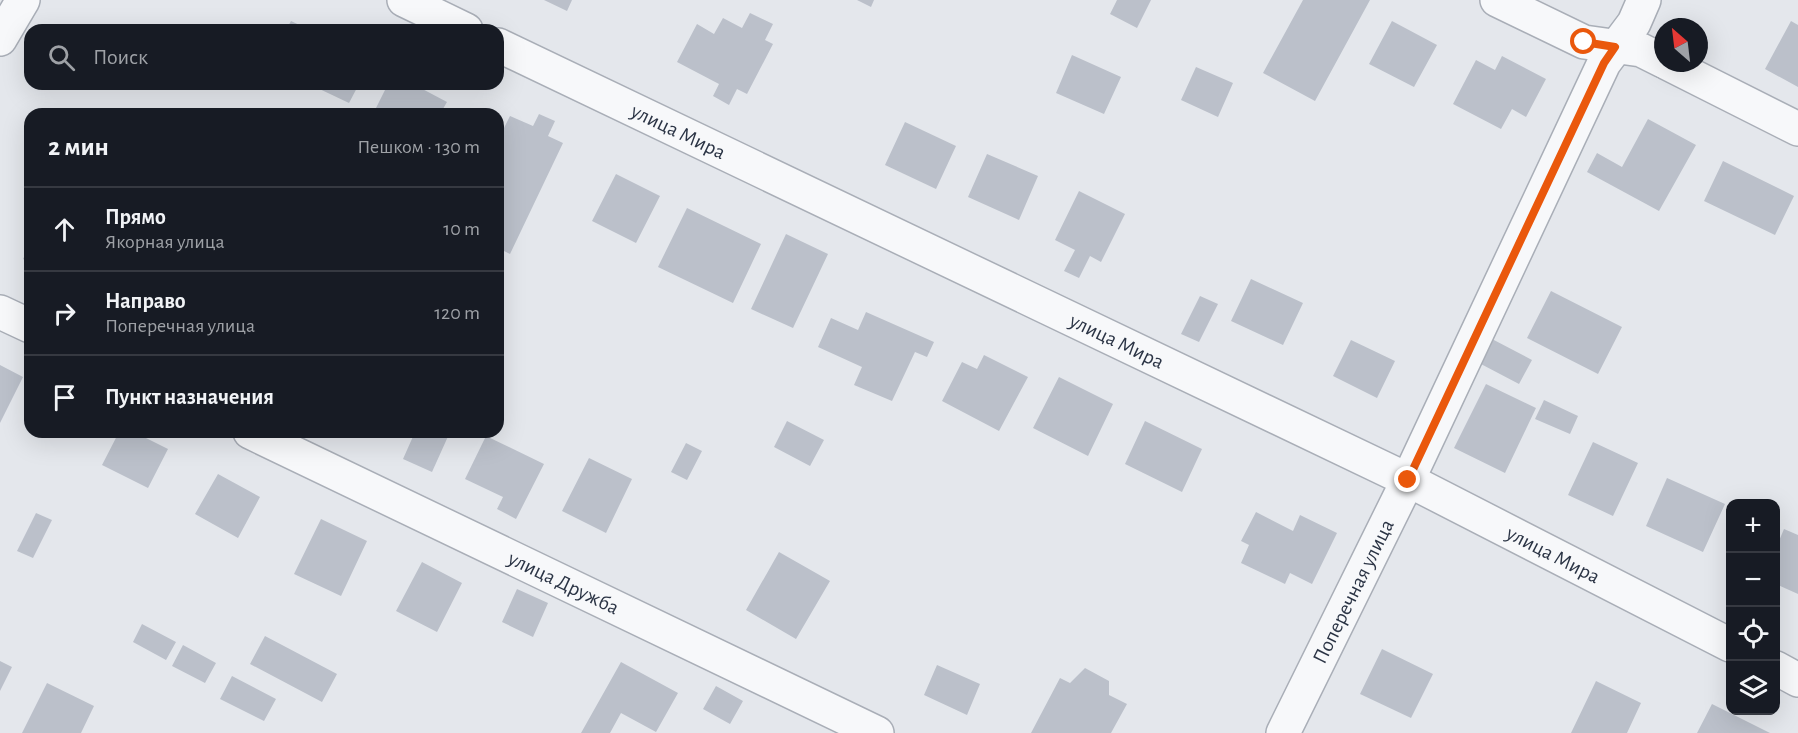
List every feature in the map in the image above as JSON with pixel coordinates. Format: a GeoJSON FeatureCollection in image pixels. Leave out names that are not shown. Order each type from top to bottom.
{"type":"FeatureCollection","features":[{"type":"Feature","properties":{"kind":"street"},"geometry":{"type":"LineString","coordinates":[[0,39],[23,0]]}},
{"type":"Feature","properties":{"kind":"street"},"geometry":{"type":"LineString","coordinates":[[404,0],[454,24]]}},
{"type":"Feature","properties":{"kind":"street"},"geometry":{"type":"LineString","coordinates":[[1497,0],[1584,42],[1641,50],[1654,56]]}},
{"type":"Feature","properties":{"kind":"street","name":"Поперечная улица"},"geometry":{"type":"LineString","coordinates":[[1283,733],[1408,480],[1604,63],[1634,23],[1644,0]]}},
{"type":"Feature","properties":{"kind":"street","name":"улица Мира"},"geometry":{"type":"LineString","coordinates":[[504,48],[1408,480],[1726,642]]}},
{"type":"Feature","properties":{"kind":"street"},"geometry":{"type":"LineString","coordinates":[[1685,72],[1798,129]]}},
{"type":"Feature","properties":{"kind":"street"},"geometry":{"type":"LineString","coordinates":[[0,312],[24,323]]}},
{"type":"Feature","properties":{"kind":"street","name":"улица Дружба"},"geometry":{"type":"LineString","coordinates":[[262,438],[877,733]]}},
{"type":"Feature","properties":{"kind":"street"},"geometry":{"type":"LineString","coordinates":[[1780,670],[1798,680]]}},
{"type":"Feature","properties":{"kind":"building"},"geometry":{"type":"Polygon","coordinates":[[[544,0],[572,0],[567,11],[544,0]]]}},
{"type":"Feature","properties":{"kind":"building"},"geometry":{"type":"Polygon","coordinates":[[[857,0],[874,0],[871,7],[857,0]]]}},
{"type":"Feature","properties":{"kind":"building"},"geometry":{"type":"Polygon","coordinates":[[[1117,0],[1151,0],[1137,28],[1110,14],[1117,0]]]}},
{"type":"Feature","properties":{"kind":"building"},"geometry":{"type":"Polygon","coordinates":[[[1303,0],[1370,0],[1315,101],[1263,73],[1303,0]]]}},
{"type":"Feature","properties":{"kind":"building"},"geometry":{"type":"Polygon","coordinates":[[[750,13],[773,24],[765,40],[773,44],[747,94],[737,89],[729,105],[713,96],[719,84],[677,62],[697,24],[714,34],[723,18],[742,28],[750,13]]]}},
{"type":"Feature","properties":{"kind":"building"},"geometry":{"type":"Polygon","coordinates":[[[1392,21],[1437,45],[1414,87],[1369,64],[1392,21]]]}},
{"type":"Feature","properties":{"kind":"building"},"geometry":{"type":"Polygon","coordinates":[[[1791,21],[1798,25],[1798,87],[1765,69],[1791,21]]]}},
{"type":"Feature","properties":{"kind":"building"},"geometry":{"type":"Polygon","coordinates":[[[1072,55],[1121,77],[1104,114],[1056,93],[1072,55]]]}},
{"type":"Feature","properties":{"kind":"building"},"geometry":{"type":"Polygon","coordinates":[[[1502,56],[1546,79],[1526,117],[1512,109],[1501,129],[1453,104],[1476,60],[1495,70],[1502,56]]]}},
{"type":"Feature","properties":{"kind":"building"},"geometry":{"type":"Polygon","coordinates":[[[1196,67],[1233,83],[1218,117],[1181,100],[1196,67]]]}},
{"type":"Feature","properties":{"kind":"building"},"geometry":{"type":"Polygon","coordinates":[[[322,90],[356,90],[349,103],[322,90]]]}},
{"type":"Feature","properties":{"kind":"building"},"geometry":{"type":"Polygon","coordinates":[[[385,90],[424,90],[447,102],[444,108],[376,108],[385,90]]]}},
{"type":"Feature","properties":{"kind":"building"},"geometry":{"type":"Polygon","coordinates":[[[539,114],[555,121],[548,136],[563,143],[510,254],[504,251],[504,128],[510,116],[533,126],[539,114]]]}},
{"type":"Feature","properties":{"kind":"building"},"geometry":{"type":"Polygon","coordinates":[[[1648,119],[1696,145],[1659,211],[1587,172],[1597,153],[1622,167],[1648,119]]]}},
{"type":"Feature","properties":{"kind":"building"},"geometry":{"type":"Polygon","coordinates":[[[905,122],[956,146],[936,189],[885,165],[905,122]]]}},
{"type":"Feature","properties":{"kind":"building"},"geometry":{"type":"Polygon","coordinates":[[[987,154],[1038,176],[1019,220],[968,197],[987,154]]]}},
{"type":"Feature","properties":{"kind":"building"},"geometry":{"type":"Polygon","coordinates":[[[1723,161],[1794,196],[1775,235],[1704,201],[1723,161]]]}},
{"type":"Feature","properties":{"kind":"building"},"geometry":{"type":"Polygon","coordinates":[[[616,174],[660,196],[636,243],[592,221],[616,174]]]}},
{"type":"Feature","properties":{"kind":"building"},"geometry":{"type":"Polygon","coordinates":[[[1079,191],[1125,214],[1101,262],[1090,256],[1079,278],[1064,271],[1075,250],[1055,240],[1079,191]]]}},
{"type":"Feature","properties":{"kind":"building"},"geometry":{"type":"Polygon","coordinates":[[[687,208],[761,244],[733,303],[658,267],[687,208]]]}},
{"type":"Feature","properties":{"kind":"building"},"geometry":{"type":"Polygon","coordinates":[[[786,234],[828,254],[793,328],[751,309],[786,234]]]}},
{"type":"Feature","properties":{"kind":"building"},"geometry":{"type":"Polygon","coordinates":[[[1251,279],[1303,303],[1283,345],[1231,321],[1251,279]]]}},
{"type":"Feature","properties":{"kind":"building"},"geometry":{"type":"Polygon","coordinates":[[[1551,291],[1622,327],[1598,374],[1527,338],[1551,291]]]}},
{"type":"Feature","properties":{"kind":"building"},"geometry":{"type":"Polygon","coordinates":[[[1200,296],[1218,304],[1199,342],[1181,334],[1200,296]]]}},
{"type":"Feature","properties":{"kind":"building"},"geometry":{"type":"Polygon","coordinates":[[[866,312],[934,342],[927,357],[915,352],[892,401],[854,385],[862,367],[818,347],[831,318],[858,330],[866,312]]]}},
{"type":"Feature","properties":{"kind":"building"},"geometry":{"type":"Polygon","coordinates":[[[1492,339],[1532,360],[1519,384],[1479,363],[1492,339]]]}},
{"type":"Feature","properties":{"kind":"building"},"geometry":{"type":"Polygon","coordinates":[[[1351,340],[1395,361],[1377,398],[1333,376],[1351,340]]]}},
{"type":"Feature","properties":{"kind":"building"},"geometry":{"type":"Polygon","coordinates":[[[984,355],[1028,377],[999,431],[942,401],[962,362],[977,369],[984,355]]]}},
{"type":"Feature","properties":{"kind":"building"},"geometry":{"type":"Polygon","coordinates":[[[0,365],[23,377],[0,423],[0,365]]]}},
{"type":"Feature","properties":{"kind":"building"},"geometry":{"type":"Polygon","coordinates":[[[1059,377],[1113,404],[1088,456],[1033,428],[1059,377]]]}},
{"type":"Feature","properties":{"kind":"building"},"geometry":{"type":"Polygon","coordinates":[[[1486,384],[1536,408],[1505,473],[1454,448],[1486,384]]]}},
{"type":"Feature","properties":{"kind":"building"},"geometry":{"type":"Polygon","coordinates":[[[1544,400],[1578,416],[1570,434],[1535,419],[1544,400]]]}},
{"type":"Feature","properties":{"kind":"building"},"geometry":{"type":"Polygon","coordinates":[[[787,421],[824,440],[810,466],[774,447],[787,421]]]}},
{"type":"Feature","properties":{"kind":"building"},"geometry":{"type":"Polygon","coordinates":[[[1145,421],[1202,449],[1182,492],[1125,464],[1145,421]]]}},
{"type":"Feature","properties":{"kind":"building"},"geometry":{"type":"Polygon","coordinates":[[[116,438],[146,438],[168,449],[148,488],[102,465],[116,438]]]}},
{"type":"Feature","properties":{"kind":"building"},"geometry":{"type":"Polygon","coordinates":[[[412,438],[447,438],[432,472],[403,459],[412,438]]]}},
{"type":"Feature","properties":{"kind":"building"},"geometry":{"type":"Polygon","coordinates":[[[485,438],[490,438],[544,464],[516,519],[497,509],[503,497],[465,479],[485,438]]]}},
{"type":"Feature","properties":{"kind":"building"},"geometry":{"type":"Polygon","coordinates":[[[1593,442],[1638,463],[1613,516],[1568,495],[1593,442]]]}},
{"type":"Feature","properties":{"kind":"building"},"geometry":{"type":"Polygon","coordinates":[[[686,443],[702,451],[687,480],[671,472],[686,443]]]}},
{"type":"Feature","properties":{"kind":"building"},"geometry":{"type":"Polygon","coordinates":[[[589,458],[632,479],[606,533],[562,511],[589,458]]]}},
{"type":"Feature","properties":{"kind":"building"},"geometry":{"type":"Polygon","coordinates":[[[218,474],[260,497],[238,538],[195,514],[218,474]]]}},
{"type":"Feature","properties":{"kind":"building"},"geometry":{"type":"Polygon","coordinates":[[[1667,478],[1725,504],[1703,552],[1646,526],[1667,478]]]}},
{"type":"Feature","properties":{"kind":"building"},"geometry":{"type":"Polygon","coordinates":[[[1256,512],[1293,531],[1300,515],[1337,533],[1312,584],[1290,573],[1285,584],[1241,563],[1249,545],[1241,541],[1256,512]]]}},
{"type":"Feature","properties":{"kind":"building"},"geometry":{"type":"Polygon","coordinates":[[[36,513],[52,520],[33,558],[17,551],[36,513]]]}},
{"type":"Feature","properties":{"kind":"building"},"geometry":{"type":"Polygon","coordinates":[[[321,519],[367,541],[341,596],[294,574],[321,519]]]}},
{"type":"Feature","properties":{"kind":"building"},"geometry":{"type":"Polygon","coordinates":[[[1784,529],[1798,535],[1798,594],[1780,586],[1780,538],[1784,529]]]}},
{"type":"Feature","properties":{"kind":"building"},"geometry":{"type":"Polygon","coordinates":[[[779,552],[830,581],[796,639],[746,610],[779,552]]]}},
{"type":"Feature","properties":{"kind":"building"},"geometry":{"type":"Polygon","coordinates":[[[422,562],[462,583],[437,632],[396,611],[422,562]]]}},
{"type":"Feature","properties":{"kind":"building"},"geometry":{"type":"Polygon","coordinates":[[[517,589],[548,603],[533,637],[502,622],[517,589]]]}},
{"type":"Feature","properties":{"kind":"building"},"geometry":{"type":"Polygon","coordinates":[[[142,624],[176,642],[166,660],[133,642],[142,624]]]}},
{"type":"Feature","properties":{"kind":"building"},"geometry":{"type":"Polygon","coordinates":[[[265,636],[337,674],[322,702],[250,664],[265,636]]]}},
{"type":"Feature","properties":{"kind":"building"},"geometry":{"type":"Polygon","coordinates":[[[183,645],[216,663],[205,683],[172,666],[183,645]]]}},
{"type":"Feature","properties":{"kind":"building"},"geometry":{"type":"Polygon","coordinates":[[[1382,649],[1433,674],[1411,718],[1360,694],[1382,649]]]}},
{"type":"Feature","properties":{"kind":"building"},"geometry":{"type":"Polygon","coordinates":[[[0,661],[12,667],[0,691],[0,661]]]}},
{"type":"Feature","properties":{"kind":"building"},"geometry":{"type":"Polygon","coordinates":[[[621,662],[678,693],[656,732],[621,713],[610,733],[581,733],[621,662]]]}},
{"type":"Feature","properties":{"kind":"building"},"geometry":{"type":"Polygon","coordinates":[[[937,665],[980,684],[967,715],[924,695],[937,665]]]}},
{"type":"Feature","properties":{"kind":"building"},"geometry":{"type":"Polygon","coordinates":[[[1085,668],[1109,681],[1109,695],[1127,704],[1111,733],[1031,733],[1060,678],[1070,683],[1085,668]]]}},
{"type":"Feature","properties":{"kind":"building"},"geometry":{"type":"Polygon","coordinates":[[[232,676],[276,699],[264,721],[220,699],[232,676]]]}},
{"type":"Feature","properties":{"kind":"building"},"geometry":{"type":"Polygon","coordinates":[[[1596,681],[1641,703],[1627,733],[1571,733],[1596,681]]]}},
{"type":"Feature","properties":{"kind":"building"},"geometry":{"type":"Polygon","coordinates":[[[47,683],[94,706],[81,733],[22,733],[47,683]]]}},
{"type":"Feature","properties":{"kind":"building"},"geometry":{"type":"Polygon","coordinates":[[[716,686],[743,701],[730,724],[703,709],[716,686]]]}},
{"type":"Feature","properties":{"kind":"building"},"geometry":{"type":"Polygon","coordinates":[[[1712,704],[1726,711],[1726,715],[1734,715],[1770,733],[1697,733],[1712,704]]]}},
{"type":"Feature","properties":{"kind":"route"},"geometry":{"type":"LineString","coordinates":[[1408,480],[1604,63],[1615,47],[1584,42]]}}]}
